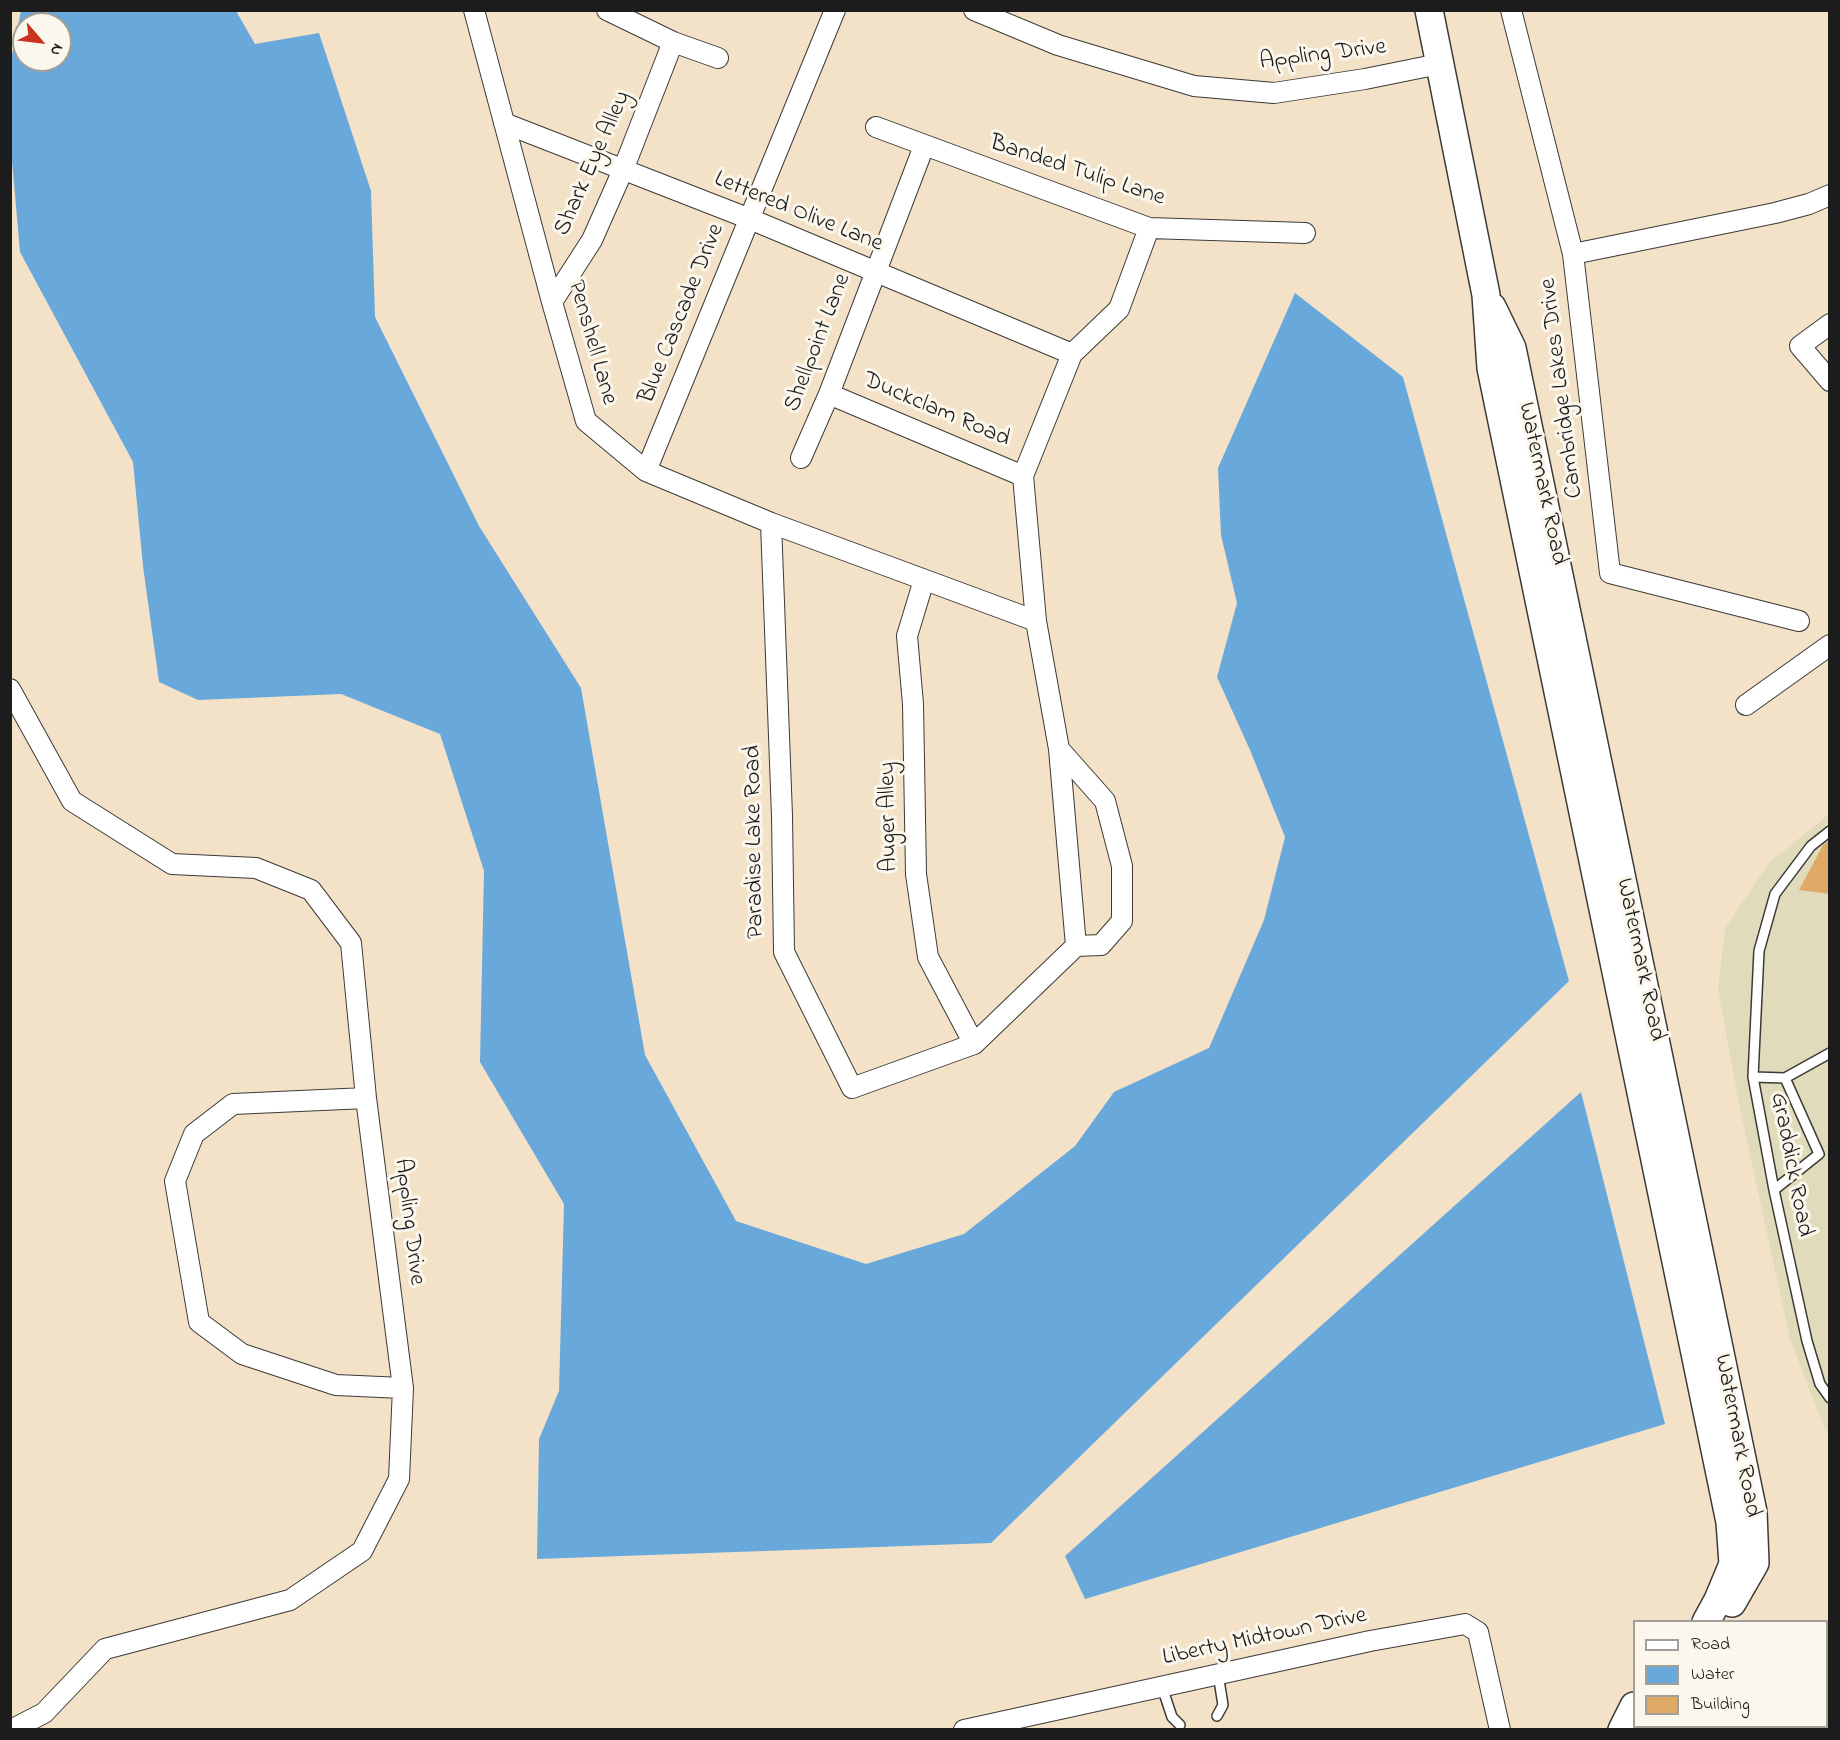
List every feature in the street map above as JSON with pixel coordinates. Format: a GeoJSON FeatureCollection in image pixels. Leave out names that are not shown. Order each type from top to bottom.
{"type":"FeatureCollection","features":[{"type":"Feature","properties":{"kind":"street","name":"Penshell Lane"},"geometry":{"type":"LineString","coordinates":[[474,10],[586,421],[646,471],[771,523],[1036,621]]}},
{"type":"Feature","properties":{"kind":"street"},"geometry":{"type":"LineString","coordinates":[[608,10],[673,42],[718,58]]}},
{"type":"Feature","properties":{"kind":"street","name":"Blue Cascade Drive"},"geometry":{"type":"LineString","coordinates":[[646,471],[835,10]]}},
{"type":"Feature","properties":{"kind":"street","name":"Appling Drive"},"geometry":{"type":"LineString","coordinates":[[974,10],[1058,45],[1194,86],[1274,93],[1365,79],[1439,64]]}},
{"type":"Feature","properties":{"kind":"street","name":"Watermark Road"},"geometry":{"type":"LineString","coordinates":[[1429,10],[1486,295],[1491,368],[1730,1522],[1733,1564],[1707,1620]]}},
{"type":"Feature","properties":{"kind":"street","name":"Cambridge Lakes Drive"},"geometry":{"type":"LineString","coordinates":[[1512,10],[1573,254],[1610,573],[1798,621]]}},
{"type":"Feature","properties":{"kind":"street","name":"Shark Eye Alley"},"geometry":{"type":"LineString","coordinates":[[552,302],[592,240],[623,170],[673,42]]}},
{"type":"Feature","properties":{"kind":"street","name":"Lettered Olive Lane"},"geometry":{"type":"LineString","coordinates":[[504,123],[750,219],[1072,354]]}},
{"type":"Feature","properties":{"kind":"street","name":"Banded Tulip Lane"},"geometry":{"type":"LineString","coordinates":[[876,127],[1149,228],[1305,232]]}},
{"type":"Feature","properties":{"kind":"street","name":"Shellpoint Lane"},"geometry":{"type":"LineString","coordinates":[[801,458],[829,394],[874,271],[924,146]]}},
{"type":"Feature","properties":{"kind":"street"},"geometry":{"type":"LineString","coordinates":[[1573,254],[1775,213],[1809,204],[1830,195]]}},
{"type":"Feature","properties":{"kind":"street"},"geometry":{"type":"LineString","coordinates":[[1059,749],[1105,801],[1122,866],[1122,921],[1101,945],[1076,946],[1059,749],[1036,621],[1023,476],[1072,354],[1119,309],[1149,228]]}},
{"type":"Feature","properties":{"kind":"street","name":"Watermark Road"},"geometry":{"type":"LineString","coordinates":[[1486,295],[1512,348],[1753,1512],[1755,1563],[1721,1620]]}},
{"type":"Feature","properties":{"kind":"street"},"geometry":{"type":"LineString","coordinates":[[1830,324],[1800,346],[1830,381]]}},
{"type":"Feature","properties":{"kind":"street","name":"Duckclam Road"},"geometry":{"type":"LineString","coordinates":[[829,394],[1023,476]]}},
{"type":"Feature","properties":{"kind":"street","name":"Paradise Lake Road"},"geometry":{"type":"LineString","coordinates":[[771,523],[782,816],[783,952],[852,1088],[974,1044],[1076,946]]}},
{"type":"Feature","properties":{"kind":"street","name":"Auger Alley"},"geometry":{"type":"LineString","coordinates":[[924,580],[907,636],[913,704],[916,874],[928,957],[974,1044]]}},
{"type":"Feature","properties":{"kind":"street"},"geometry":{"type":"LineString","coordinates":[[1746,705],[1830,645]]}},
{"type":"Feature","properties":{"kind":"street","name":"Appling Drive"},"geometry":{"type":"LineString","coordinates":[[10,689],[72,801],[172,864],[256,868],[311,890],[351,943],[366,1098],[403,1388],[399,1479],[362,1551],[290,1600],[105,1649],[44,1713],[12,1730]]}},
{"type":"Feature","properties":{"kind":"street"},"geometry":{"type":"LineString","coordinates":[[366,1098],[233,1104],[194,1134],[175,1181],[200,1322],[242,1354],[336,1385],[403,1388]]}},
{"type":"Feature","properties":{"kind":"street","name":"Liberty Midtown Drive"},"geometry":{"type":"LineString","coordinates":[[964,1730],[1370,1641],[1465,1624],[1478,1632],[1500,1730]]}},
{"type":"Feature","properties":{"kind":"street"},"geometry":{"type":"LineString","coordinates":[[1622,1730],[1633,1710]]}},
{"type":"Feature","properties":{"kind":"lane","name":"Graddick Road"},"geometry":{"type":"LineString","coordinates":[[1830,831],[1811,846],[1775,894],[1759,951],[1753,1077],[1774,1190],[1807,1341],[1820,1384],[1830,1398]]}},
{"type":"Feature","properties":{"kind":"lane"},"geometry":{"type":"LineString","coordinates":[[1753,1077],[1785,1078],[1830,1053]]}},
{"type":"Feature","properties":{"kind":"lane"},"geometry":{"type":"LineString","coordinates":[[1774,1190],[1819,1154],[1785,1078]]}},
{"type":"Feature","properties":{"kind":"lane"},"geometry":{"type":"LineString","coordinates":[[1217,1716],[1223,1705],[1218,1674]]}},
{"type":"Feature","properties":{"kind":"lane"},"geometry":{"type":"LineString","coordinates":[[1162,1687],[1172,1717],[1180,1725]]}},
{"type":"Feature","properties":{"kind":"shaded area"},"geometry":{"type":"Polygon","coordinates":[[[1829,814],[1829,1433],[1824,1427],[1790,1339],[1739,1104],[1718,989],[1725,928],[1769,863],[1829,814]]]}},
{"type":"Feature","properties":{"kind":"water"},"geometry":{"type":"Polygon","coordinates":[[[21,11],[236,11],[255,44],[319,33],[371,191],[375,317],[479,526],[581,688],[645,1055],[736,1221],[866,1264],[964,1234],[1075,1146],[1114,1092],[1209,1048],[1264,920],[1285,837],[1250,750],[1217,677],[1237,603],[1221,535],[1218,468],[1295,293],[1403,377],[1569,981],[991,1543],[537,1559],[539,1439],[559,1391],[564,1204],[480,1062],[484,871],[440,734],[341,694],[198,700],[159,682],[143,566],[133,462],[20,252],[11,149],[10,64],[12,54],[12,72],[72,72],[72,12],[21,11]]]}},
{"type":"Feature","properties":{"kind":"water"},"geometry":{"type":"Polygon","coordinates":[[[1581,1092],[1665,1424],[1085,1599],[1065,1556],[1581,1092]]]}},
{"type":"Feature","properties":{"kind":"building"},"geometry":{"type":"Polygon","coordinates":[[[1830,840],[1830,894],[1799,890],[1823,845],[1830,840]]]}}]}
